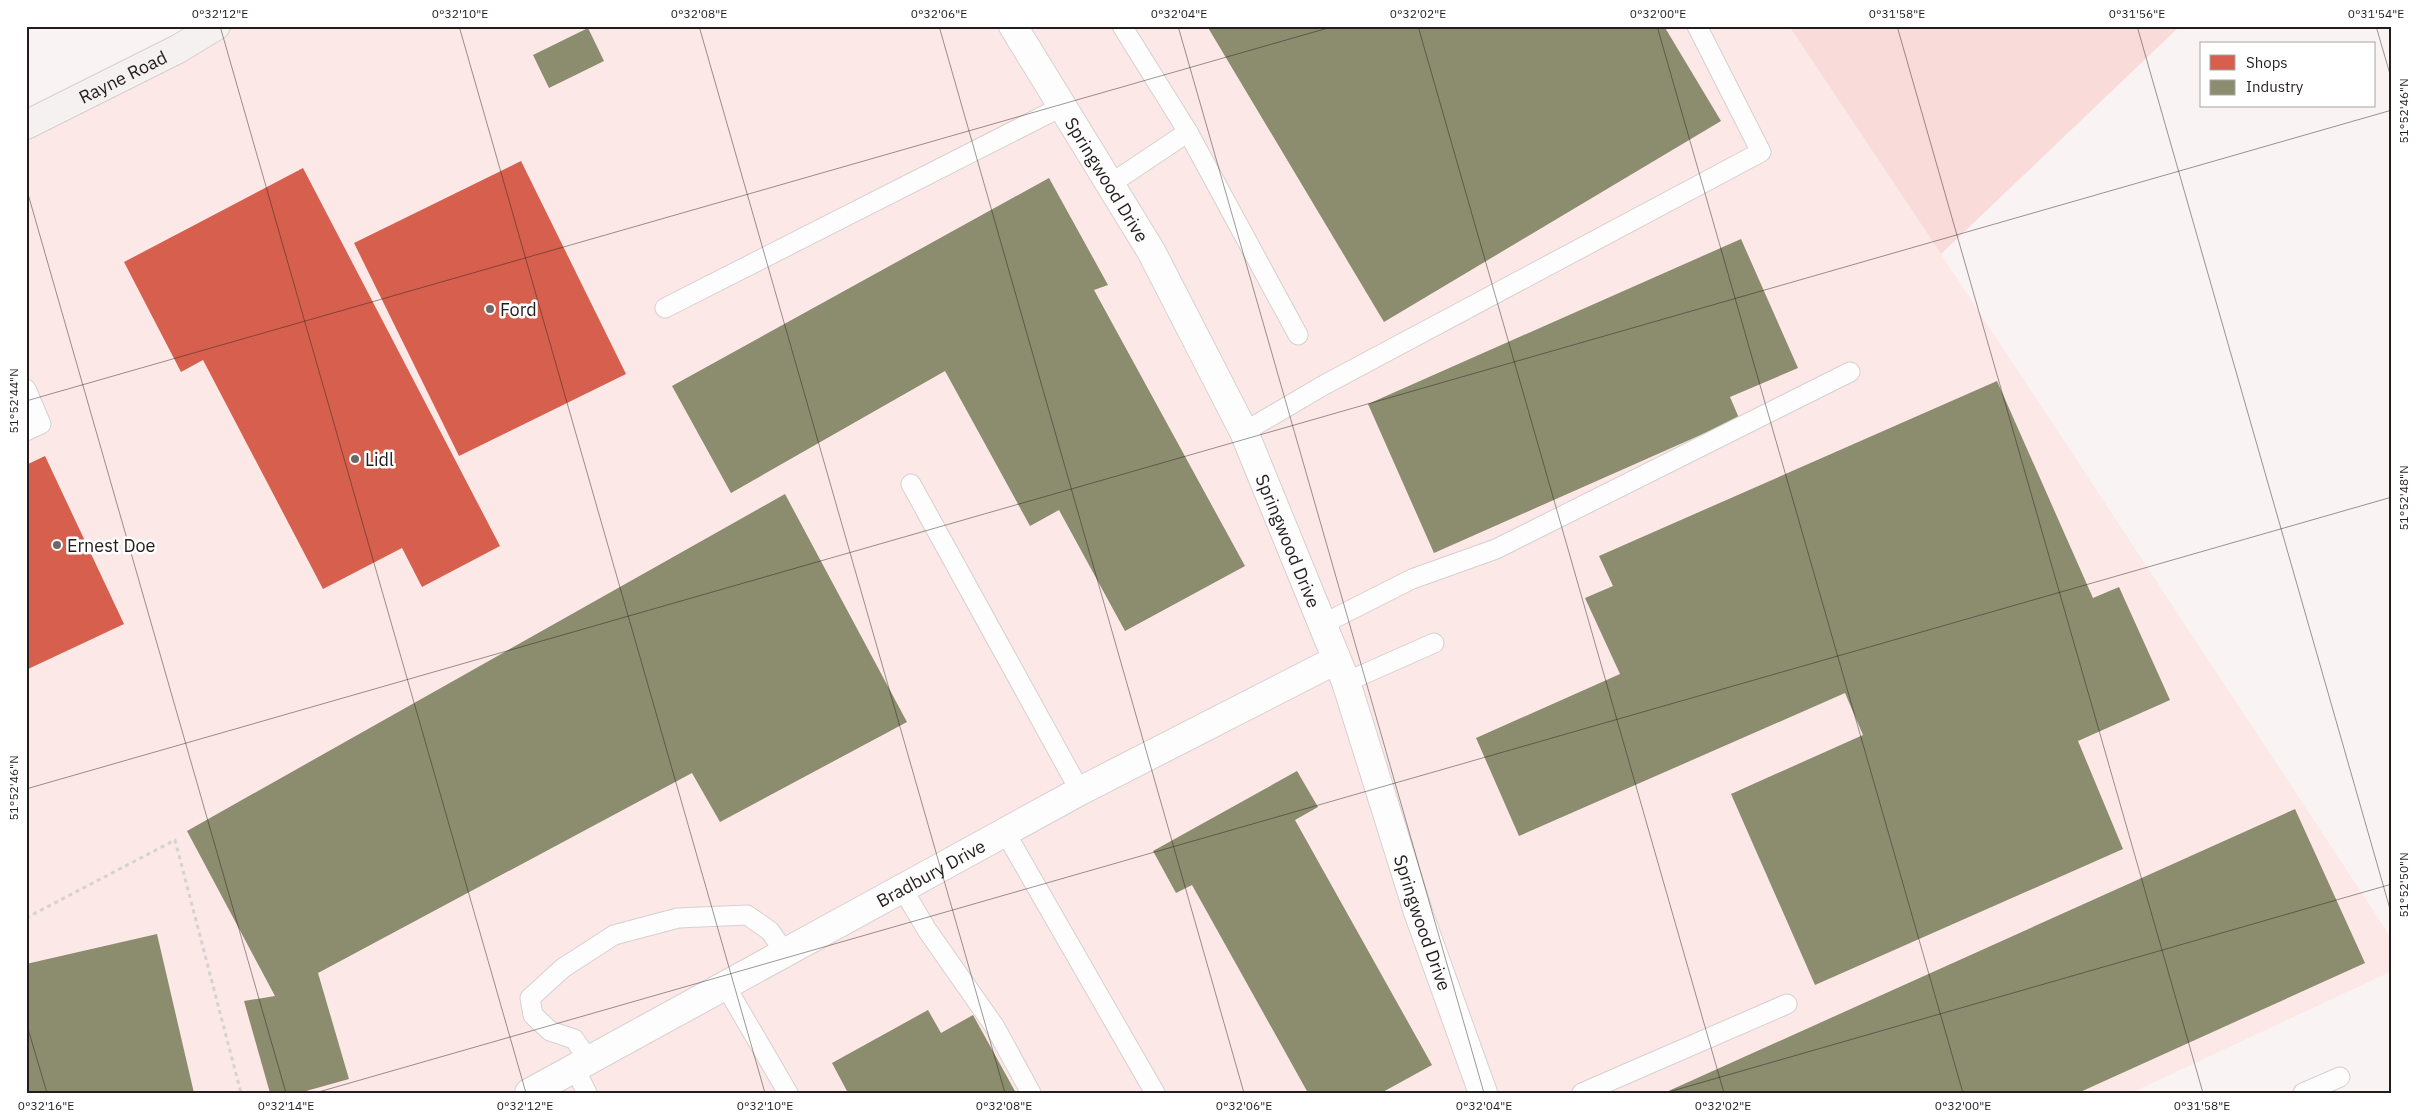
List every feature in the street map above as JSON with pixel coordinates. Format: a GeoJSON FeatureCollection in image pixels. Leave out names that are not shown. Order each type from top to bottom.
{"type":"FeatureCollection","features":[{"type":"Feature","properties":{"kind":"main road","name":"Rayne Road"},"geometry":{"type":"LineString","coordinates":[[26,124],[178,49],[216,26]]}},
{"type":"Feature","properties":{"kind":"street","name":"Springwood Drive"},"geometry":{"type":"LineString","coordinates":[[1013,26],[1151,251],[1244,432],[1278,510],[1321,625],[1341,671],[1418,912],[1484,1093]]}},
{"type":"Feature","properties":{"kind":"street","name":"Bradbury Drive"},"geometry":{"type":"LineString","coordinates":[[529,1093],[1080,791],[1341,671]]}},
{"type":"Feature","properties":{"kind":"lane"},"geometry":{"type":"LineString","coordinates":[[1122,26],[1188,132],[1298,335]]}},
{"type":"Feature","properties":{"kind":"lane"},"geometry":{"type":"LineString","coordinates":[[1244,432],[1324,386],[1761,152],[1697,26]]}},
{"type":"Feature","properties":{"kind":"lane"},"geometry":{"type":"LineString","coordinates":[[665,308],[1062,106]]}},
{"type":"Feature","properties":{"kind":"lane"},"geometry":{"type":"LineString","coordinates":[[1109,185],[1188,132]]}},
{"type":"Feature","properties":{"kind":"lane"},"geometry":{"type":"LineString","coordinates":[[1321,625],[1412,579],[1496,549],[1850,372]]}},
{"type":"Feature","properties":{"kind":"lane"},"geometry":{"type":"LineString","coordinates":[[26,389],[42,424],[26,432]]}},
{"type":"Feature","properties":{"kind":"lane"},"geometry":{"type":"LineString","coordinates":[[912,484],[1080,791]]}},
{"type":"Feature","properties":{"kind":"lane"},"geometry":{"type":"LineString","coordinates":[[1341,671],[1434,643]]}},
{"type":"Feature","properties":{"kind":"lane"},"geometry":{"type":"LineString","coordinates":[[1005,832],[1155,1093]]}},
{"type":"Feature","properties":{"kind":"lane"},"geometry":{"type":"LineString","coordinates":[[902,888],[927,930],[995,1028],[1031,1093]]}},
{"type":"Feature","properties":{"kind":"lane"},"geometry":{"type":"LineString","coordinates":[[587,1093],[574,1039],[550,1030],[533,1015],[530,998],[563,968],[614,935],[678,918],[747,915],[770,931],[785,953]]}},
{"type":"Feature","properties":{"kind":"lane"},"geometry":{"type":"LineString","coordinates":[[725,985],[788,1093]]}},
{"type":"Feature","properties":{"kind":"lane"},"geometry":{"type":"LineString","coordinates":[[1582,1093],[1786,1004]]}},
{"type":"Feature","properties":{"kind":"lane"},"geometry":{"type":"LineString","coordinates":[[2303,1093],[2340,1077]]}},
{"type":"Feature","properties":{"kind":"path"},"geometry":{"type":"LineString","coordinates":[[26,918],[175,840],[241,1093]]}},
{"type":"Feature","properties":{"kind":"shaded area"},"geometry":{"type":"Polygon","coordinates":[[[207,26],[1789,26],[2392,939],[2392,971],[2131,1093],[26,1093],[26,122],[207,26]]]}},
{"type":"Feature","properties":{"kind":"shaded area"},"geometry":{"type":"Polygon","coordinates":[[[1789,26],[2180,26],[1941,254],[1789,26]]]}},
{"type":"Feature","properties":{"kind":"building: Shops","name":"Ford"},"geometry":{"type":"Polygon","coordinates":[[[521,161],[626,374],[459,456],[354,243],[521,161]]]}},
{"type":"Feature","properties":{"kind":"building: Shops","name":"Lidl"},"geometry":{"type":"Polygon","coordinates":[[[303,168],[500,546],[422,587],[402,548],[323,589],[203,360],[181,372],[124,262],[303,168]]]}},
{"type":"Feature","properties":{"kind":"building: Shops","name":"Ernest Doe"},"geometry":{"type":"Polygon","coordinates":[[[45,456],[124,624],[26,670],[26,465],[45,456]]]}},
{"type":"Feature","properties":{"kind":"building: Industry"},"geometry":{"type":"Polygon","coordinates":[[[1207,26],[1664,26],[1721,121],[1384,322],[1207,26]]]}},
{"type":"Feature","properties":{"kind":"building: Industry"},"geometry":{"type":"Polygon","coordinates":[[[588,28],[604,61],[549,88],[533,55],[588,28]]]}},
{"type":"Feature","properties":{"kind":"building: Industry"},"geometry":{"type":"Polygon","coordinates":[[[1049,178],[1108,285],[1094,290],[1245,566],[1125,631],[1059,510],[1030,526],[945,371],[731,493],[672,386],[1049,178]]]}},
{"type":"Feature","properties":{"kind":"building: Industry"},"geometry":{"type":"Polygon","coordinates":[[[1741,239],[1798,368],[1730,397],[1739,418],[1434,553],[1368,404],[1741,239]]]}},
{"type":"Feature","properties":{"kind":"building: Industry"},"geometry":{"type":"Polygon","coordinates":[[[1997,381],[2093,598],[2119,587],[2170,700],[2078,741],[2123,849],[1815,985],[1731,794],[1863,735],[1845,693],[1519,836],[1476,738],[1620,674],[1585,598],[1613,586],[1599,556],[1997,381]]]}},
{"type":"Feature","properties":{"kind":"building: Industry"},"geometry":{"type":"Polygon","coordinates":[[[785,494],[907,722],[720,822],[692,773],[318,973],[349,1079],[299,1093],[270,1093],[244,1001],[275,996],[187,831],[785,494]]]}},
{"type":"Feature","properties":{"kind":"building: Industry"},"geometry":{"type":"Polygon","coordinates":[[[1297,771],[1318,807],[1295,820],[1432,1065],[1381,1093],[1308,1093],[1192,885],[1176,893],[1153,851],[1297,771]]]}},
{"type":"Feature","properties":{"kind":"building: Industry"},"geometry":{"type":"Polygon","coordinates":[[[2295,809],[2365,963],[2078,1093],[1664,1093],[2295,809]]]}},
{"type":"Feature","properties":{"kind":"building: Industry"},"geometry":{"type":"Polygon","coordinates":[[[157,934],[194,1093],[26,1093],[26,964],[157,934]]]}},
{"type":"Feature","properties":{"kind":"building: Industry"},"geometry":{"type":"Polygon","coordinates":[[[928,1010],[941,1033],[973,1015],[1016,1093],[848,1093],[832,1063],[928,1010]]]}},
{"type":"Feature","properties":{"kind":"place","name":"Ford"},"geometry":{"type":"Point","coordinates":[490,309]}},
{"type":"Feature","properties":{"kind":"place","name":"Lidl"},"geometry":{"type":"Point","coordinates":[355,459]}},
{"type":"Feature","properties":{"kind":"place","name":"Ernest Doe"},"geometry":{"type":"Point","coordinates":[57,545]}}]}
